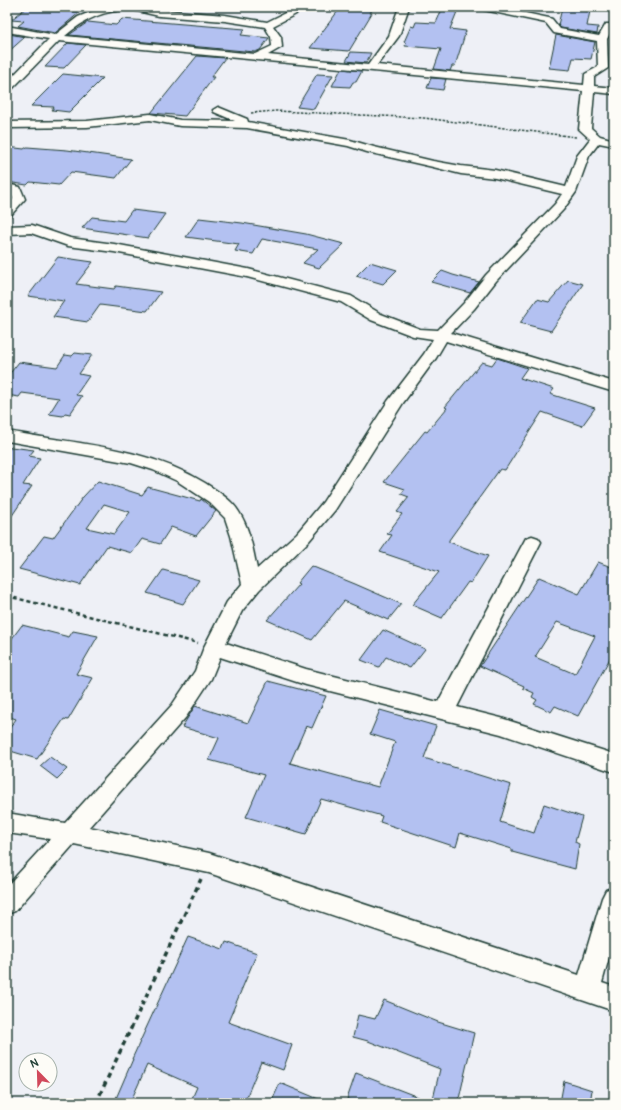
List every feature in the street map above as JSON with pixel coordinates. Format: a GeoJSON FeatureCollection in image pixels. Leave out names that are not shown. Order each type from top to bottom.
{"type":"FeatureCollection","features":[{"type":"Feature","properties":{"kind":"street"},"geometry":{"type":"LineString","coordinates":[[134,7],[170,16],[226,18],[268,25],[293,12],[294,7]]}},
{"type":"Feature","properties":{"kind":"street"},"geometry":{"type":"LineString","coordinates":[[7,88],[57,38],[82,18],[110,8],[150,7]]}},
{"type":"Feature","properties":{"kind":"street"},"geometry":{"type":"LineString","coordinates":[[371,67],[394,36],[404,7]]}},
{"type":"Feature","properties":{"kind":"street"},"geometry":{"type":"LineString","coordinates":[[484,7],[549,21],[557,30],[602,39]]}},
{"type":"Feature","properties":{"kind":"street"},"geometry":{"type":"LineString","coordinates":[[257,57],[277,47],[276,37],[268,25]]}},
{"type":"Feature","properties":{"kind":"street"},"geometry":{"type":"LineString","coordinates":[[608,26],[602,39],[602,68],[589,76],[588,112],[585,129],[596,140],[614,143]]}},
{"type":"Feature","properties":{"kind":"street"},"geometry":{"type":"LineString","coordinates":[[7,29],[57,38],[614,90]]}},
{"type":"Feature","properties":{"kind":"street"},"geometry":{"type":"LineString","coordinates":[[218,110],[261,128]]}},
{"type":"Feature","properties":{"kind":"street"},"geometry":{"type":"LineString","coordinates":[[7,125],[87,124],[150,117],[180,123],[261,128],[350,143],[371,150],[433,164],[461,170],[495,174],[570,192]]}},
{"type":"Feature","properties":{"kind":"street"},"geometry":{"type":"LineString","coordinates":[[7,903],[179,711],[204,674],[214,647],[234,607],[252,585],[304,537],[329,506],[396,401],[431,355],[442,335],[458,316],[470,306],[501,266],[559,207],[570,192],[583,156],[596,140]]}},
{"type":"Feature","properties":{"kind":"street"},"geometry":{"type":"LineString","coordinates":[[7,188],[16,190],[19,198],[7,212]]}},
{"type":"Feature","properties":{"kind":"street"},"geometry":{"type":"LineString","coordinates":[[7,230],[32,229],[68,242],[114,248],[248,273],[346,299],[376,317],[418,333],[442,335],[614,387]]}},
{"type":"Feature","properties":{"kind":"street"},"geometry":{"type":"LineString","coordinates":[[7,436],[124,455],[155,464],[180,474],[223,504],[234,519],[252,585]]}},
{"type":"Feature","properties":{"kind":"street"},"geometry":{"type":"LineString","coordinates":[[444,710],[532,542]]}},
{"type":"Feature","properties":{"kind":"street"},"geometry":{"type":"LineString","coordinates":[[214,647],[306,677],[444,710],[501,726],[614,763]]}},
{"type":"Feature","properties":{"kind":"street"},"geometry":{"type":"LineString","coordinates":[[7,822],[70,832],[158,850],[209,863],[614,999]]}},
{"type":"Feature","properties":{"kind":"street"},"geometry":{"type":"LineString","coordinates":[[587,990],[614,898]]}},
{"type":"Feature","properties":{"kind":"path"},"geometry":{"type":"LineString","coordinates":[[248,113],[276,111],[424,118],[596,140]]}},
{"type":"Feature","properties":{"kind":"path"},"geometry":{"type":"LineString","coordinates":[[7,596],[214,647]]}},
{"type":"Feature","properties":{"kind":"path"},"geometry":{"type":"LineString","coordinates":[[96,1103],[209,863]]}},
{"type":"Feature","properties":{"kind":"building"},"geometry":{"type":"Polygon","coordinates":[[[27,7],[58,7],[55,10],[80,12],[55,33],[18,26],[24,21],[11,20],[27,7]]]}},
{"type":"Feature","properties":{"kind":"building"},"geometry":{"type":"Polygon","coordinates":[[[341,7],[374,7],[370,13],[372,13],[349,51],[310,48],[341,7]]]}},
{"type":"Feature","properties":{"kind":"building"},"geometry":{"type":"Polygon","coordinates":[[[443,7],[459,7],[450,29],[466,31],[455,66],[452,66],[450,71],[434,69],[441,49],[405,46],[406,43],[404,42],[411,26],[414,27],[416,22],[436,23],[443,7]]]}},
{"type":"Feature","properties":{"kind":"building"},"geometry":{"type":"Polygon","coordinates":[[[562,8],[590,11],[587,26],[598,27],[597,34],[561,28],[558,25],[562,8]]]}},
{"type":"Feature","properties":{"kind":"building"},"geometry":{"type":"Polygon","coordinates":[[[122,19],[245,29],[241,35],[269,38],[260,50],[255,52],[69,35],[88,22],[116,25],[122,19]]]}},
{"type":"Feature","properties":{"kind":"building"},"geometry":{"type":"Polygon","coordinates":[[[9,34],[25,37],[7,53],[7,36],[9,34]]]}},
{"type":"Feature","properties":{"kind":"building"},"geometry":{"type":"Polygon","coordinates":[[[556,35],[595,42],[591,59],[573,58],[570,70],[549,68],[556,35]]]}},
{"type":"Feature","properties":{"kind":"building"},"geometry":{"type":"Polygon","coordinates":[[[68,43],[86,45],[64,68],[45,67],[68,43]]]}},
{"type":"Feature","properties":{"kind":"building"},"geometry":{"type":"Polygon","coordinates":[[[351,52],[371,53],[366,63],[346,61],[351,52]]]}},
{"type":"Feature","properties":{"kind":"building"},"geometry":{"type":"Polygon","coordinates":[[[197,56],[225,58],[211,77],[214,77],[185,116],[151,113],[197,56]]]}},
{"type":"Feature","properties":{"kind":"building"},"geometry":{"type":"Polygon","coordinates":[[[341,69],[362,71],[356,82],[353,82],[350,87],[332,86],[341,69]]]}},
{"type":"Feature","properties":{"kind":"building"},"geometry":{"type":"Polygon","coordinates":[[[63,74],[103,78],[69,112],[52,110],[54,107],[31,106],[63,74]]]}},
{"type":"Feature","properties":{"kind":"building"},"geometry":{"type":"Polygon","coordinates":[[[317,74],[333,75],[314,109],[297,107],[317,74]]]}},
{"type":"Feature","properties":{"kind":"building"},"geometry":{"type":"Polygon","coordinates":[[[431,78],[446,79],[443,90],[427,88],[431,78]]]}},
{"type":"Feature","properties":{"kind":"building"},"geometry":{"type":"Polygon","coordinates":[[[7,147],[67,150],[131,159],[116,178],[71,172],[59,185],[30,182],[27,185],[7,182],[7,147]]]}},
{"type":"Feature","properties":{"kind":"building"},"geometry":{"type":"Polygon","coordinates":[[[132,210],[165,214],[148,238],[82,228],[92,217],[124,221],[132,210]]]}},
{"type":"Feature","properties":{"kind":"building"},"geometry":{"type":"Polygon","coordinates":[[[199,218],[242,223],[306,234],[344,244],[319,268],[303,263],[318,249],[262,239],[253,254],[235,251],[239,244],[186,237],[199,218]]]}},
{"type":"Feature","properties":{"kind":"building"},"geometry":{"type":"Polygon","coordinates":[[[58,257],[93,262],[76,284],[114,289],[116,286],[161,292],[147,311],[100,305],[88,322],[53,317],[64,301],[28,296],[58,257]]]}},
{"type":"Feature","properties":{"kind":"building"},"geometry":{"type":"Polygon","coordinates":[[[370,262],[397,270],[383,284],[356,276],[370,262]]]}},
{"type":"Feature","properties":{"kind":"building"},"geometry":{"type":"Polygon","coordinates":[[[442,271],[479,282],[470,293],[431,282],[442,271]]]}},
{"type":"Feature","properties":{"kind":"building"},"geometry":{"type":"Polygon","coordinates":[[[568,280],[583,284],[551,331],[520,323],[537,299],[549,302],[568,280]]]}},
{"type":"Feature","properties":{"kind":"building"},"geometry":{"type":"Polygon","coordinates":[[[75,353],[92,355],[79,374],[89,376],[76,395],[82,396],[70,414],[65,413],[63,416],[49,414],[59,398],[22,393],[19,397],[7,395],[7,377],[19,362],[57,367],[65,355],[72,356],[75,353]]]}},
{"type":"Feature","properties":{"kind":"building"},"geometry":{"type":"Polygon","coordinates":[[[497,358],[527,368],[520,378],[554,389],[550,394],[595,408],[582,426],[542,412],[505,470],[500,469],[449,540],[449,542],[488,556],[471,583],[468,582],[442,618],[412,605],[439,572],[380,552],[392,535],[387,534],[402,514],[397,512],[409,497],[401,494],[405,489],[384,482],[425,431],[427,432],[447,408],[445,407],[482,362],[492,365],[497,358]]]}},
{"type":"Feature","properties":{"kind":"building"},"geometry":{"type":"Polygon","coordinates":[[[11,447],[34,450],[29,456],[40,458],[23,485],[32,486],[7,523],[7,452],[11,447]]]}},
{"type":"Feature","properties":{"kind":"building"},"geometry":{"type":"Polygon","coordinates":[[[98,481],[142,495],[148,487],[200,501],[201,499],[216,511],[196,536],[171,527],[160,544],[142,539],[132,553],[107,546],[80,585],[19,569],[44,536],[53,538],[83,497],[98,481]],[[104,504],[87,528],[114,534],[130,512],[104,504]]]}},
{"type":"Feature","properties":{"kind":"building"},"geometry":{"type":"Polygon","coordinates":[[[598,562],[614,568],[614,651],[578,716],[555,706],[551,712],[534,704],[537,700],[532,697],[534,693],[523,688],[524,686],[480,666],[539,577],[579,594],[598,562]],[[557,622],[535,657],[575,674],[595,636],[557,622]]]}},
{"type":"Feature","properties":{"kind":"building"},"geometry":{"type":"Polygon","coordinates":[[[311,566],[401,604],[388,620],[344,601],[312,640],[267,620],[299,584],[297,583],[311,566]]]}},
{"type":"Feature","properties":{"kind":"building"},"geometry":{"type":"Polygon","coordinates":[[[163,570],[199,580],[183,604],[147,593],[163,570]]]}},
{"type":"Feature","properties":{"kind":"building"},"geometry":{"type":"Polygon","coordinates":[[[22,625],[69,637],[73,631],[98,636],[76,674],[93,678],[68,720],[64,719],[37,759],[7,750],[7,732],[16,719],[7,716],[7,645],[22,625]]]}},
{"type":"Feature","properties":{"kind":"building"},"geometry":{"type":"Polygon","coordinates":[[[383,630],[425,649],[410,668],[386,657],[379,667],[361,660],[383,630]]]}},
{"type":"Feature","properties":{"kind":"building"},"geometry":{"type":"Polygon","coordinates":[[[268,681],[326,696],[312,728],[306,726],[290,763],[378,787],[395,742],[370,734],[380,710],[436,726],[424,758],[511,785],[500,822],[534,833],[544,804],[582,817],[575,842],[579,844],[575,869],[512,852],[512,849],[460,833],[456,847],[380,822],[382,816],[321,799],[306,834],[246,817],[264,775],[209,760],[219,738],[182,727],[195,706],[248,723],[268,681]]]}},
{"type":"Feature","properties":{"kind":"building"},"geometry":{"type":"Polygon","coordinates":[[[50,757],[67,769],[57,779],[40,766],[50,757]]]}},
{"type":"Feature","properties":{"kind":"building"},"geometry":{"type":"Polygon","coordinates":[[[188,937],[223,949],[226,942],[257,953],[228,1022],[292,1045],[283,1070],[261,1062],[244,1103],[190,1103],[197,1087],[147,1065],[130,1103],[114,1103],[132,1059],[188,937]]]}},
{"type":"Feature","properties":{"kind":"building"},"geometry":{"type":"Polygon","coordinates":[[[384,1000],[438,1022],[474,1033],[458,1103],[445,1103],[433,1099],[440,1069],[368,1041],[353,1037],[358,1015],[375,1019],[384,1000]]]}},
{"type":"Feature","properties":{"kind":"building"},"geometry":{"type":"Polygon","coordinates":[[[356,1073],[431,1103],[357,1103],[347,1099],[356,1073]]]}},
{"type":"Feature","properties":{"kind":"building"},"geometry":{"type":"Polygon","coordinates":[[[564,1081],[592,1090],[590,1103],[560,1103],[564,1081]]]}},
{"type":"Feature","properties":{"kind":"building"},"geometry":{"type":"Polygon","coordinates":[[[280,1083],[328,1103],[271,1103],[280,1083]]]}}]}
